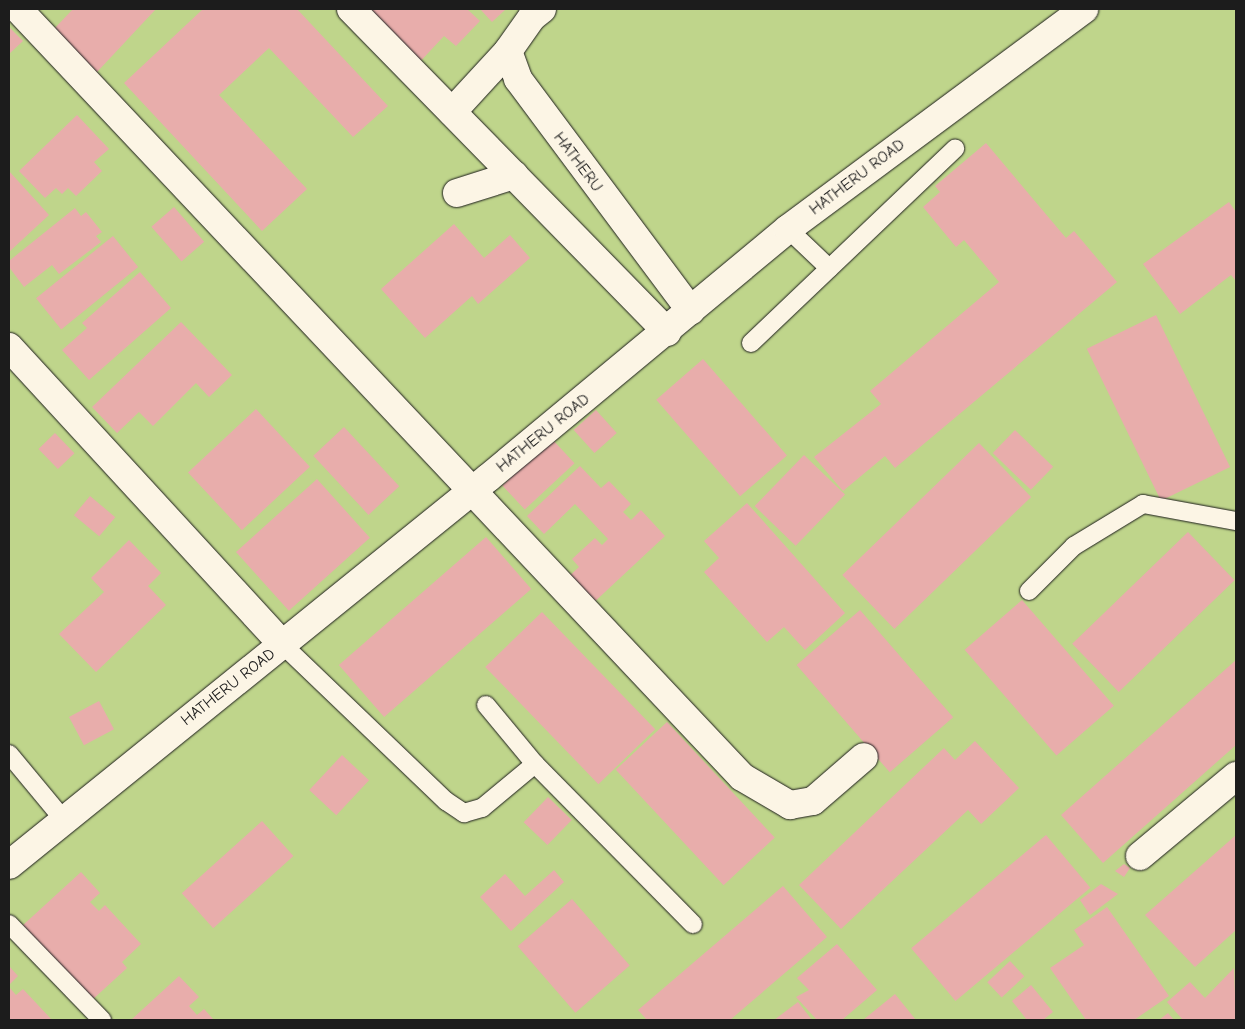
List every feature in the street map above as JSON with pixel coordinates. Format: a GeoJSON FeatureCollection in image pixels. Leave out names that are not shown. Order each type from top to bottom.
{"type":"FeatureCollection","features":[{"type":"Feature","properties":{"kind":"street"},"geometry":{"type":"LineString","coordinates":[[18,9],[749,782],[790,805],[813,801],[864,757]]}},
{"type":"Feature","properties":{"kind":"street"},"geometry":{"type":"LineString","coordinates":[[351,9],[667,332]]}},
{"type":"Feature","properties":{"kind":"street"},"geometry":{"type":"LineString","coordinates":[[452,112],[508,51],[532,17],[542,9]]}},
{"type":"Feature","properties":{"kind":"street","name":"HATHERU ROAD"},"geometry":{"type":"LineString","coordinates":[[9,865],[63,819],[474,490],[667,332],[788,229],[1084,9]]}},
{"type":"Feature","properties":{"kind":"street","name":"HATHERU"},"geometry":{"type":"LineString","coordinates":[[508,51],[526,94],[691,311]]}},
{"type":"Feature","properties":{"kind":"street"},"geometry":{"type":"LineString","coordinates":[[457,193],[514,175]]}},
{"type":"Feature","properties":{"kind":"street"},"geometry":{"type":"LineString","coordinates":[[9,347],[282,644]]}},
{"type":"Feature","properties":{"kind":"street"},"geometry":{"type":"LineString","coordinates":[[1140,856],[1236,776]]}},
{"type":"Feature","properties":{"kind":"lane"},"geometry":{"type":"LineString","coordinates":[[751,343],[955,149]]}},
{"type":"Feature","properties":{"kind":"lane"},"geometry":{"type":"LineString","coordinates":[[788,229],[829,268]]}},
{"type":"Feature","properties":{"kind":"lane"},"geometry":{"type":"LineString","coordinates":[[1030,590],[1074,546],[1143,504],[1236,521]]}},
{"type":"Feature","properties":{"kind":"lane"},"geometry":{"type":"LineString","coordinates":[[282,644],[446,801],[464,813],[482,808],[535,764]]}},
{"type":"Feature","properties":{"kind":"lane"},"geometry":{"type":"LineString","coordinates":[[486,704],[535,764],[693,924]]}},
{"type":"Feature","properties":{"kind":"lane"},"geometry":{"type":"LineString","coordinates":[[9,754],[63,819]]}},
{"type":"Feature","properties":{"kind":"lane"},"geometry":{"type":"LineString","coordinates":[[9,924],[102,1020]]}},
{"type":"Feature","properties":{"kind":"green space"},"geometry":{"type":"Polygon","coordinates":[[[9,9],[1236,9],[1236,1020],[9,1020],[9,9]]]}},
{"type":"Feature","properties":{"kind":"building"},"geometry":{"type":"Polygon","coordinates":[[[73,9],[156,9],[97,72],[53,30],[73,9]]]}},
{"type":"Feature","properties":{"kind":"building"},"geometry":{"type":"Polygon","coordinates":[[[203,9],[297,9],[388,106],[353,137],[269,48],[219,95],[307,189],[262,231],[124,83],[203,9]]]}},
{"type":"Feature","properties":{"kind":"building"},"geometry":{"type":"Polygon","coordinates":[[[369,9],[467,9],[480,21],[456,46],[444,36],[416,66],[369,9]]]}},
{"type":"Feature","properties":{"kind":"building"},"geometry":{"type":"Polygon","coordinates":[[[480,9],[506,9],[492,22],[480,9]]]}},
{"type":"Feature","properties":{"kind":"building"},"geometry":{"type":"Polygon","coordinates":[[[9,27],[23,41],[9,54],[9,27]]]}},
{"type":"Feature","properties":{"kind":"building"},"geometry":{"type":"Polygon","coordinates":[[[77,115],[109,149],[94,162],[102,171],[76,196],[68,188],[62,194],[56,188],[45,198],[19,171],[77,115]]]}},
{"type":"Feature","properties":{"kind":"building"},"geometry":{"type":"Polygon","coordinates":[[[986,143],[1066,238],[1074,231],[1117,282],[895,468],[885,456],[843,491],[814,457],[881,404],[870,391],[999,282],[964,240],[956,247],[923,207],[940,192],[935,186],[986,143]]]}},
{"type":"Feature","properties":{"kind":"building"},"geometry":{"type":"Polygon","coordinates":[[[9,171],[49,215],[9,252],[9,171]]]}},
{"type":"Feature","properties":{"kind":"building"},"geometry":{"type":"Polygon","coordinates":[[[1229,202],[1236,212],[1236,281],[1231,275],[1180,314],[1143,264],[1229,202]]]}},
{"type":"Feature","properties":{"kind":"building"},"geometry":{"type":"Polygon","coordinates":[[[174,207],[204,242],[182,261],[151,227],[174,207]]]}},
{"type":"Feature","properties":{"kind":"building"},"geometry":{"type":"Polygon","coordinates":[[[75,208],[81,216],[86,212],[102,232],[96,236],[101,242],[59,274],[52,265],[24,287],[9,267],[9,261],[75,208]]]}},
{"type":"Feature","properties":{"kind":"building"},"geometry":{"type":"Polygon","coordinates":[[[454,224],[484,258],[510,235],[530,258],[478,304],[472,296],[425,338],[381,289],[454,224]]]}},
{"type":"Feature","properties":{"kind":"building"},"geometry":{"type":"Polygon","coordinates":[[[113,236],[138,267],[61,329],[36,298],[113,236]]]}},
{"type":"Feature","properties":{"kind":"building"},"geometry":{"type":"Polygon","coordinates":[[[140,272],[171,308],[89,380],[62,350],[87,328],[82,323],[140,272]]]}},
{"type":"Feature","properties":{"kind":"building"},"geometry":{"type":"Polygon","coordinates":[[[1156,315],[1230,467],[1161,501],[1087,349],[1156,315]]]}},
{"type":"Feature","properties":{"kind":"building"},"geometry":{"type":"Polygon","coordinates":[[[181,322],[232,375],[209,397],[196,383],[153,426],[139,412],[117,433],[92,407],[181,322]]]}},
{"type":"Feature","properties":{"kind":"building"},"geometry":{"type":"Polygon","coordinates":[[[703,359],[787,456],[740,496],[656,400],[703,359]]]}},
{"type":"Feature","properties":{"kind":"building"},"geometry":{"type":"Polygon","coordinates":[[[256,409],[310,467],[242,530],[188,472],[256,409]]]}},
{"type":"Feature","properties":{"kind":"building"},"geometry":{"type":"Polygon","coordinates":[[[596,410],[617,433],[594,453],[574,430],[596,410]]]}},
{"type":"Feature","properties":{"kind":"building"},"geometry":{"type":"Polygon","coordinates":[[[344,427],[399,486],[369,515],[313,456],[344,427]]]}},
{"type":"Feature","properties":{"kind":"building"},"geometry":{"type":"Polygon","coordinates":[[[1015,430],[1053,467],[1031,490],[993,453],[1015,430]]]}},
{"type":"Feature","properties":{"kind":"building"},"geometry":{"type":"Polygon","coordinates":[[[55,433],[74,453],[58,469],[38,449],[55,433]]]}},
{"type":"Feature","properties":{"kind":"building"},"geometry":{"type":"Polygon","coordinates":[[[552,439],[575,463],[525,510],[502,485],[552,439]]]}},
{"type":"Feature","properties":{"kind":"building"},"geometry":{"type":"Polygon","coordinates":[[[979,443],[1031,497],[894,629],[842,575],[979,443]]]}},
{"type":"Feature","properties":{"kind":"building"},"geometry":{"type":"Polygon","coordinates":[[[804,455],[845,495],[796,546],[755,506],[804,455]]]}},
{"type":"Feature","properties":{"kind":"building"},"geometry":{"type":"Polygon","coordinates":[[[580,466],[601,488],[609,481],[631,504],[623,512],[631,520],[641,510],[665,536],[590,606],[565,580],[579,567],[572,559],[595,538],[602,545],[608,539],[575,504],[544,534],[527,516],[580,466]]]}},
{"type":"Feature","properties":{"kind":"building"},"geometry":{"type":"Polygon","coordinates":[[[317,479],[370,538],[289,611],[236,552],[317,479]]]}},
{"type":"Feature","properties":{"kind":"building"},"geometry":{"type":"Polygon","coordinates":[[[90,496],[115,517],[99,536],[74,515],[90,496]]]}},
{"type":"Feature","properties":{"kind":"building"},"geometry":{"type":"Polygon","coordinates":[[[747,503],[845,613],[805,650],[784,627],[767,642],[704,572],[719,558],[704,541],[747,503]]]}},
{"type":"Feature","properties":{"kind":"building"},"geometry":{"type":"Polygon","coordinates":[[[1188,532],[1235,580],[1119,692],[1072,644],[1188,532]]]}},
{"type":"Feature","properties":{"kind":"building"},"geometry":{"type":"Polygon","coordinates":[[[486,537],[531,589],[384,717],[339,665],[486,537]]]}},
{"type":"Feature","properties":{"kind":"building"},"geometry":{"type":"Polygon","coordinates":[[[129,540],[161,573],[148,586],[166,605],[96,672],[59,634],[104,592],[91,578],[129,540]]]}},
{"type":"Feature","properties":{"kind":"building"},"geometry":{"type":"Polygon","coordinates":[[[1022,600],[1114,706],[1056,756],[965,650],[1022,600]]]}},
{"type":"Feature","properties":{"kind":"building"},"geometry":{"type":"Polygon","coordinates":[[[860,610],[953,717],[890,772],[797,665],[860,610]]]}},
{"type":"Feature","properties":{"kind":"building"},"geometry":{"type":"Polygon","coordinates":[[[542,612],[655,729],[598,784],[485,667],[542,612]]]}},
{"type":"Feature","properties":{"kind":"building"},"geometry":{"type":"Polygon","coordinates":[[[1236,660],[1236,745],[1103,863],[1061,815],[1236,660]]]}},
{"type":"Feature","properties":{"kind":"building"},"geometry":{"type":"Polygon","coordinates":[[[99,701],[114,729],[84,745],[69,717],[99,701]]]}},
{"type":"Feature","properties":{"kind":"building"},"geometry":{"type":"Polygon","coordinates":[[[667,722],[775,838],[724,885],[616,770],[667,722]]]}},
{"type":"Feature","properties":{"kind":"building"},"geometry":{"type":"Polygon","coordinates":[[[975,741],[1019,788],[981,824],[968,810],[841,929],[799,885],[944,748],[955,760],[975,741]]]}},
{"type":"Feature","properties":{"kind":"building"},"geometry":{"type":"Polygon","coordinates":[[[342,755],[369,780],[336,815],[309,790],[342,755]]]}},
{"type":"Feature","properties":{"kind":"building"},"geometry":{"type":"Polygon","coordinates":[[[548,797],[572,820],[547,845],[524,822],[548,797]]]}},
{"type":"Feature","properties":{"kind":"building"},"geometry":{"type":"Polygon","coordinates":[[[262,821],[293,856],[213,928],[182,893],[262,821]]]}},
{"type":"Feature","properties":{"kind":"building"},"geometry":{"type":"Polygon","coordinates":[[[1046,835],[1090,888],[956,1001],[911,948],[1046,835]]]}},
{"type":"Feature","properties":{"kind":"building"},"geometry":{"type":"Polygon","coordinates":[[[1236,835],[1236,930],[1195,967],[1145,915],[1236,835]]]}},
{"type":"Feature","properties":{"kind":"building"},"geometry":{"type":"Polygon","coordinates":[[[1124,864],[1130,868],[1124,877],[1115,871],[1124,864]]]}},
{"type":"Feature","properties":{"kind":"building"},"geometry":{"type":"Polygon","coordinates":[[[554,870],[564,882],[511,931],[480,897],[505,874],[525,896],[554,870]]]}},
{"type":"Feature","properties":{"kind":"building"},"geometry":{"type":"Polygon","coordinates":[[[81,872],[100,893],[90,902],[99,911],[105,905],[141,944],[122,962],[127,968],[91,1001],[22,926],[81,872]]]}},
{"type":"Feature","properties":{"kind":"building"},"geometry":{"type":"Polygon","coordinates":[[[1101,884],[1118,894],[1090,915],[1080,900],[1101,884]]]}},
{"type":"Feature","properties":{"kind":"building"},"geometry":{"type":"Polygon","coordinates":[[[783,886],[827,937],[730,1020],[647,1020],[638,1010],[783,886]]]}},
{"type":"Feature","properties":{"kind":"building"},"geometry":{"type":"Polygon","coordinates":[[[572,899],[630,965],[575,1013],[518,946],[572,899]]]}},
{"type":"Feature","properties":{"kind":"building"},"geometry":{"type":"Polygon","coordinates":[[[1107,907],[1169,996],[1134,1020],[1086,1020],[1050,968],[1084,945],[1074,930],[1107,907]]]}},
{"type":"Feature","properties":{"kind":"building"},"geometry":{"type":"Polygon","coordinates":[[[837,944],[877,990],[842,1020],[817,1020],[796,997],[809,990],[797,978],[837,944]]]}},
{"type":"Feature","properties":{"kind":"building"},"geometry":{"type":"Polygon","coordinates":[[[1010,961],[1024,976],[1002,998],[987,982],[1010,961]]]}},
{"type":"Feature","properties":{"kind":"building"},"geometry":{"type":"Polygon","coordinates":[[[9,966],[18,976],[9,985],[9,966]]]}},
{"type":"Feature","properties":{"kind":"building"},"geometry":{"type":"Polygon","coordinates":[[[1234,968],[1236,1020],[1183,1020],[1167,1002],[1190,982],[1205,998],[1234,968]]]}},
{"type":"Feature","properties":{"kind":"building"},"geometry":{"type":"Polygon","coordinates":[[[179,976],[199,997],[189,1006],[197,1015],[204,1009],[214,1020],[131,1020],[179,976]]]}},
{"type":"Feature","properties":{"kind":"building"},"geometry":{"type":"Polygon","coordinates":[[[1031,985],[1053,1012],[1043,1020],[1027,1020],[1012,1001],[1031,985]]]}},
{"type":"Feature","properties":{"kind":"building"},"geometry":{"type":"Polygon","coordinates":[[[9,987],[16,995],[23,989],[52,1020],[9,1020],[9,987]]]}},
{"type":"Feature","properties":{"kind":"building"},"geometry":{"type":"Polygon","coordinates":[[[895,994],[916,1020],[863,1020],[895,994]]]}},
{"type":"Feature","properties":{"kind":"building"},"geometry":{"type":"Polygon","coordinates":[[[798,1002],[812,1020],[774,1020],[798,1002]]]}},
{"type":"Feature","properties":{"kind":"building"},"geometry":{"type":"Polygon","coordinates":[[[1168,1013],[1174,1020],[1159,1020],[1168,1013]]]}}]}
